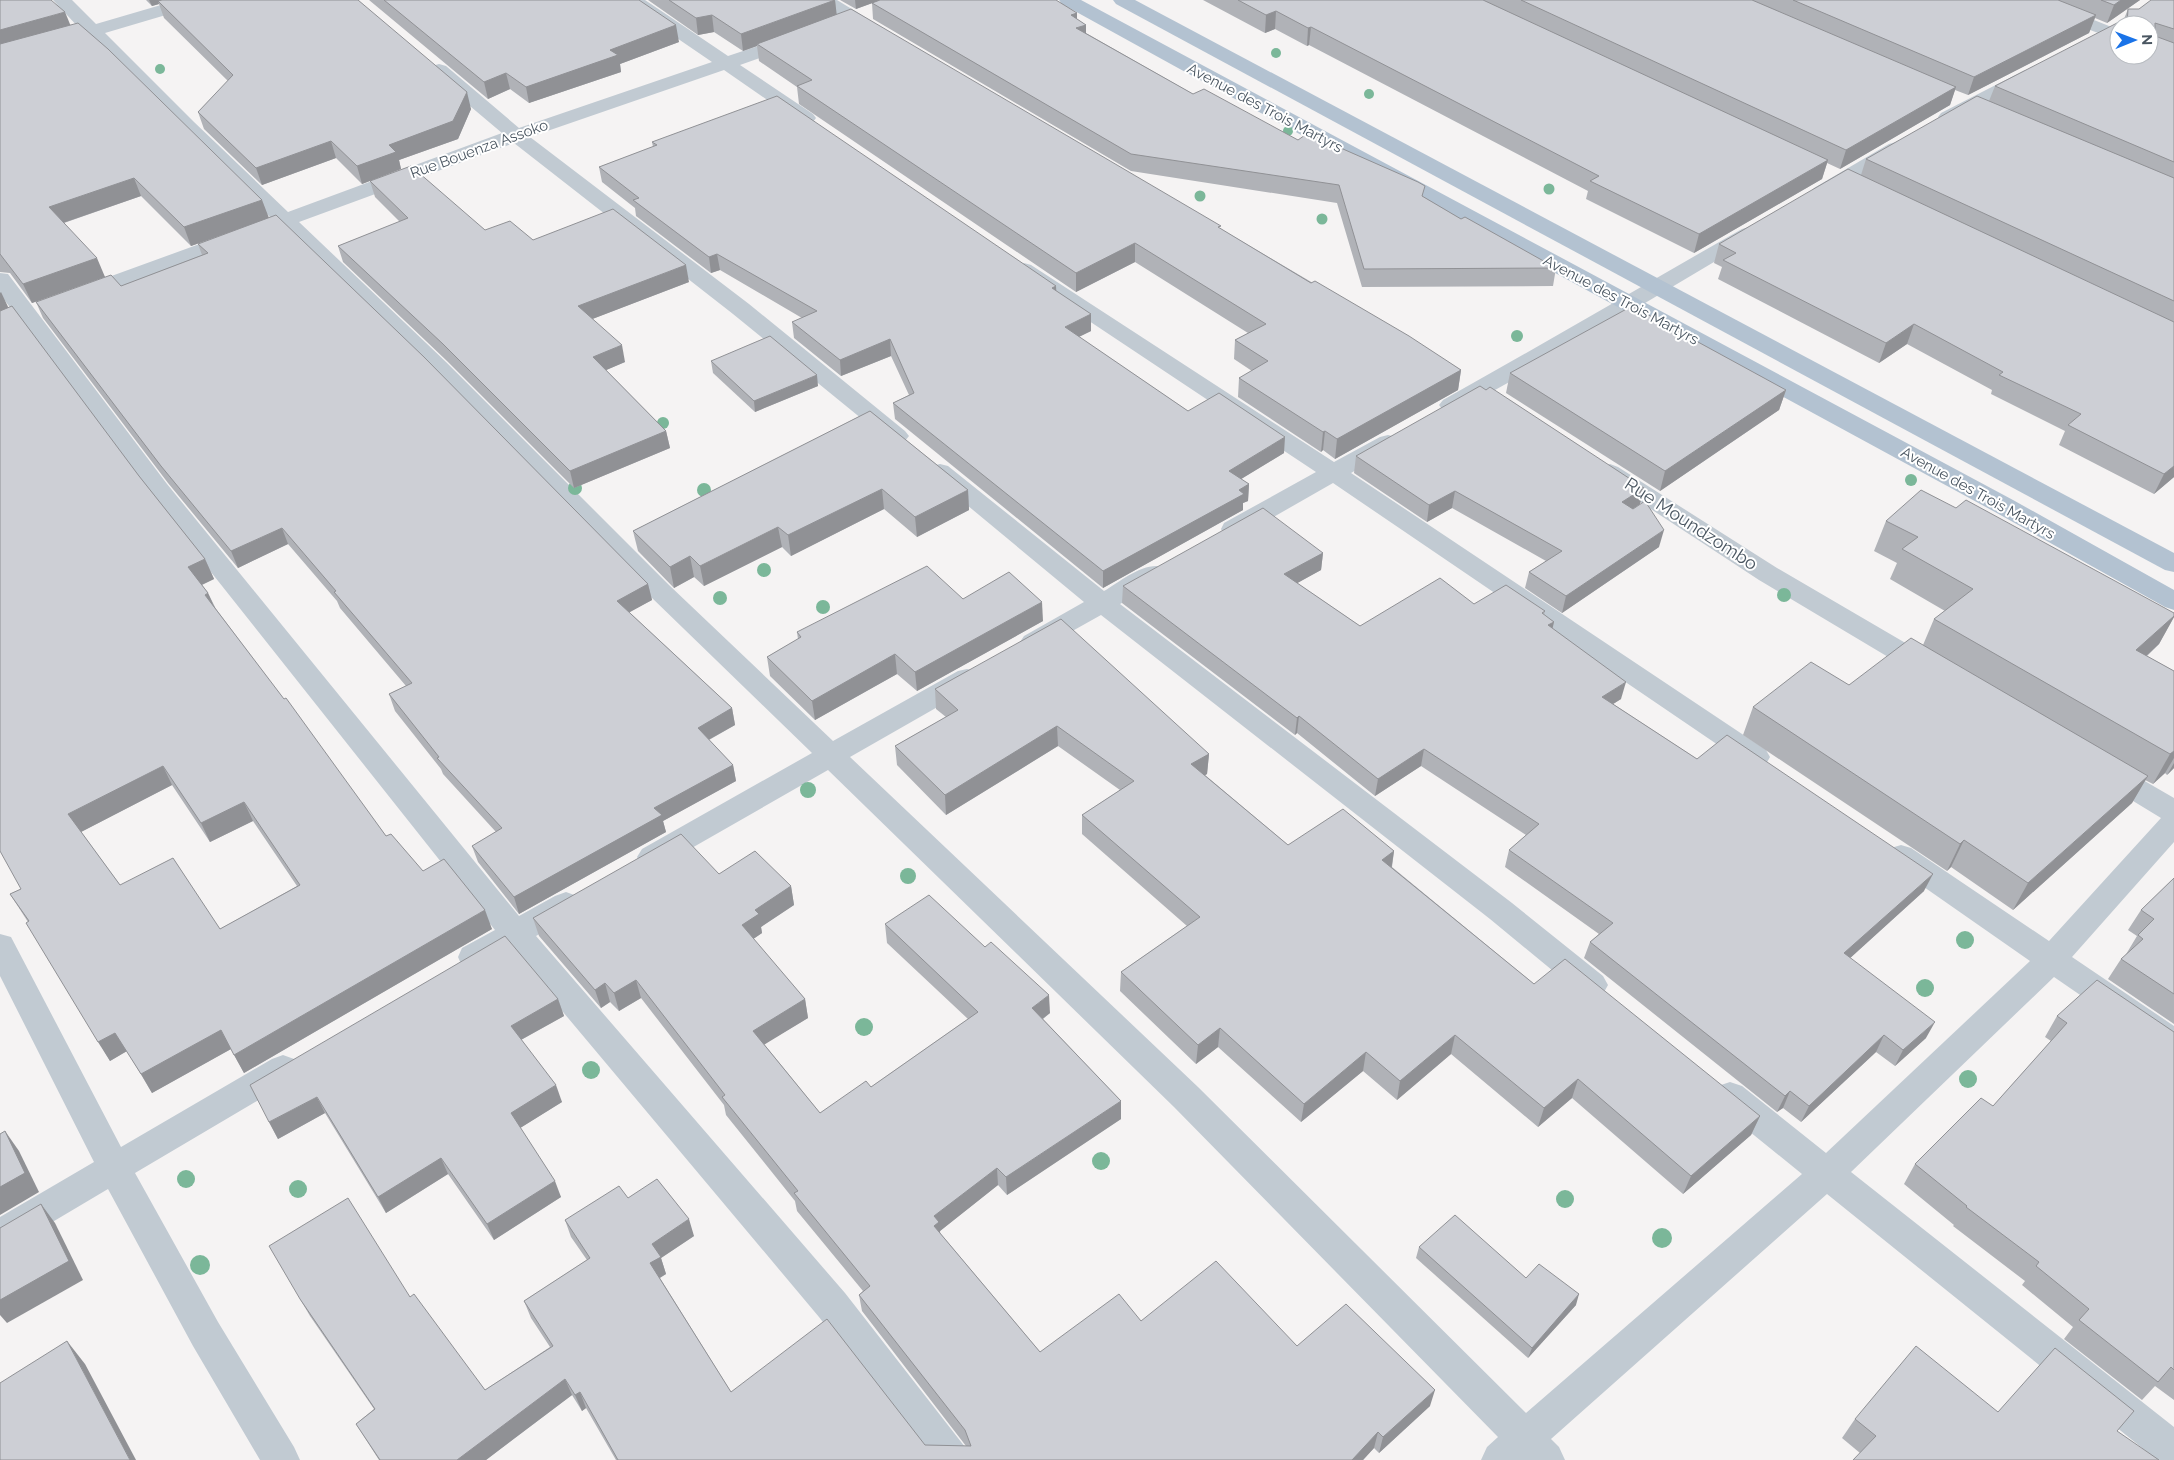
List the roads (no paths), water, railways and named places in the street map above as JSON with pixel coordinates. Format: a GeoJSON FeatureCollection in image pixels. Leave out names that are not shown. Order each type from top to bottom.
{"type":"FeatureCollection","features":[{"type":"Feature","properties":{"kind":"main road","name":"Avenue des Trois Martyrs"},"geometry":{"type":"LineString","coordinates":[[1068,0],[2004,506],[2174,601]]}},
{"type":"Feature","properties":{"kind":"main road","name":"Avenue des Trois Martyrs"},"geometry":{"type":"LineString","coordinates":[[1122,0],[2174,564]]}},
{"type":"Feature","properties":{"kind":"street"},"geometry":{"type":"LineString","coordinates":[[62,0],[186,126],[438,367],[660,591],[1186,1097],[1546,1460]]}},
{"type":"Feature","properties":{"kind":"street"},"geometry":{"type":"LineString","coordinates":[[64,39],[197,0]]}},
{"type":"Feature","properties":{"kind":"street"},"geometry":{"type":"LineString","coordinates":[[633,0],[824,131]]}},
{"type":"Feature","properties":{"kind":"street"},"geometry":{"type":"LineString","coordinates":[[825,0],[845,22],[896,43]]}},
{"type":"Feature","properties":{"kind":"street"},"geometry":{"type":"LineString","coordinates":[[2028,0],[2109,25]]}},
{"type":"Feature","properties":{"kind":"street"},"geometry":{"type":"LineString","coordinates":[[845,22],[879,9]]}},
{"type":"Feature","properties":{"kind":"street"},"geometry":{"type":"LineString","coordinates":[[2083,45],[2109,33]]}},
{"type":"Feature","properties":{"kind":"street","name":"Rue Bouenza Assoko"},"geometry":{"type":"LineString","coordinates":[[37,311],[285,222],[516,135],[728,64],[809,34]]}},
{"type":"Feature","properties":{"kind":"street"},"geometry":{"type":"LineString","coordinates":[[417,52],[516,135],[741,309],[1102,603],[1501,911],[1609,999]]}},
{"type":"Feature","properties":{"kind":"street"},"geometry":{"type":"LineString","coordinates":[[1800,204],[1921,133],[1960,100],[2048,64]]}},
{"type":"Feature","properties":{"kind":"street"},"geometry":{"type":"LineString","coordinates":[[1960,100],[1996,116]]}},
{"type":"Feature","properties":{"kind":"street"},"geometry":{"type":"LineString","coordinates":[[1212,541],[1548,351],[1626,303],[1766,224]]}},
{"type":"Feature","properties":{"kind":"street"},"geometry":{"type":"LineString","coordinates":[[1002,254],[1334,473],[1773,769]]}},
{"type":"Feature","properties":{"kind":"street"},"geometry":{"type":"LineString","coordinates":[[0,279],[37,311],[158,489],[515,933],[832,1305],[952,1460]]}},
{"type":"Feature","properties":{"kind":"street","name":"Rue Moundzombo"},"geometry":{"type":"LineString","coordinates":[[1595,463],[1768,574],[1945,678]]}},
{"type":"Feature","properties":{"kind":"street"},"geometry":{"type":"LineString","coordinates":[[628,871],[831,754],[1177,560]]}},
{"type":"Feature","properties":{"kind":"street"},"geometry":{"type":"LineString","coordinates":[[2089,762],[2174,812]]}},
{"type":"Feature","properties":{"kind":"street"},"geometry":{"type":"LineString","coordinates":[[1500,1460],[1826,1174],[2052,960],[2174,823]]}},
{"type":"Feature","properties":{"kind":"street"},"geometry":{"type":"LineString","coordinates":[[1880,842],[2174,1043]]}},
{"type":"Feature","properties":{"kind":"street"},"geometry":{"type":"LineString","coordinates":[[455,968],[584,894]]}},
{"type":"Feature","properties":{"kind":"street"},"geometry":{"type":"LineString","coordinates":[[0,946],[114,1169],[237,1390],[281,1460]]}},
{"type":"Feature","properties":{"kind":"street"},"geometry":{"type":"LineString","coordinates":[[0,1235],[302,1058]]}},
{"type":"Feature","properties":{"kind":"street"},"geometry":{"type":"LineString","coordinates":[[1710,1080],[2174,1450]]}}]}
